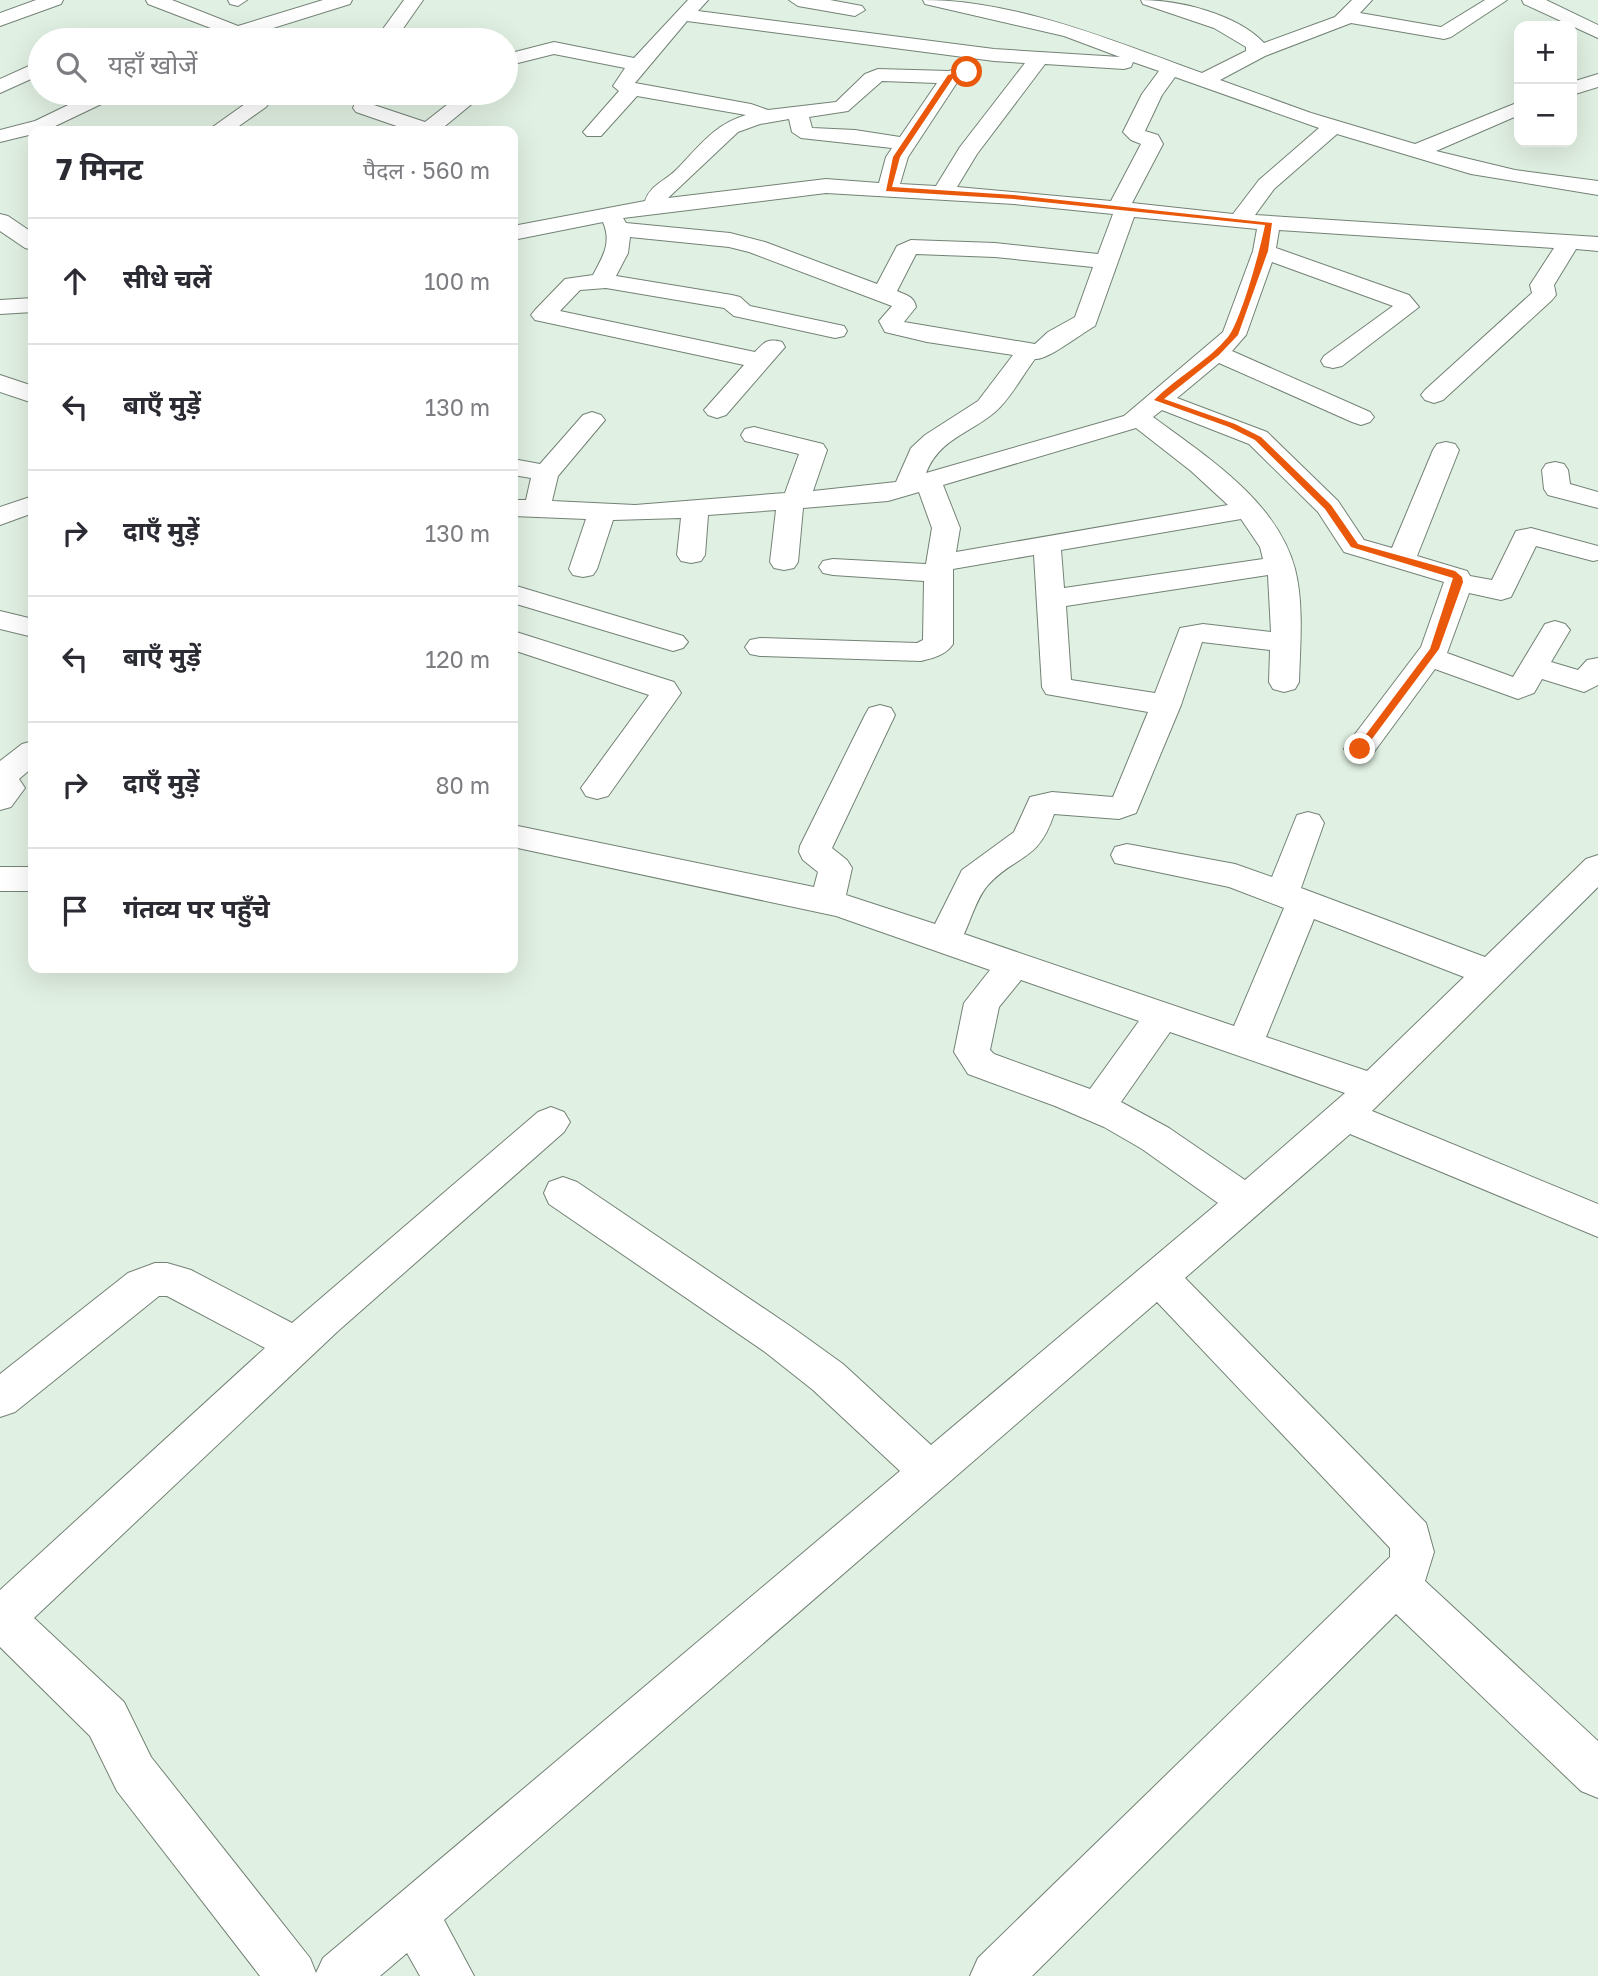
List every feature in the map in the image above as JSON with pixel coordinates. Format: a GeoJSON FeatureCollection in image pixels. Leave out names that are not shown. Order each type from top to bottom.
{"type":"FeatureCollection","features":[{"type":"Feature","properties":{"kind":"street"},"geometry":{"type":"LineString","coordinates":[[0,20],[54,0]]}},
{"type":"Feature","properties":{"kind":"street"},"geometry":{"type":"LineString","coordinates":[[155,0],[213,28]]}},
{"type":"Feature","properties":{"kind":"street"},"geometry":{"type":"LineString","coordinates":[[254,28],[343,0]]}},
{"type":"Feature","properties":{"kind":"street"},"geometry":{"type":"LineString","coordinates":[[394,28],[414,0]]}},
{"type":"Feature","properties":{"kind":"street"},"geometry":{"type":"LineString","coordinates":[[699,0],[682,15],[638,65],[623,83],[625,88],[751,110],[768,118]]}},
{"type":"Feature","properties":{"kind":"street"},"geometry":{"type":"LineString","coordinates":[[798,0],[860,5]]}},
{"type":"Feature","properties":{"kind":"street"},"geometry":{"type":"LineString","coordinates":[[932,0],[1070,32],[1334,126],[1472,168],[1515,177],[1598,188]]}},
{"type":"Feature","properties":{"kind":"street"},"geometry":{"type":"LineString","coordinates":[[1150,0],[1243,34],[1256,45],[1257,52]]}},
{"type":"Feature","properties":{"kind":"street"},"geometry":{"type":"LineString","coordinates":[[1206,79],[1257,52],[1348,17],[1363,0]]}},
{"type":"Feature","properties":{"kind":"street"},"geometry":{"type":"LineString","coordinates":[[1348,17],[1444,33],[1498,0]]}},
{"type":"Feature","properties":{"kind":"street"},"geometry":{"type":"LineString","coordinates":[[1531,0],[1598,32]]}},
{"type":"Feature","properties":{"kind":"street"},"geometry":{"type":"LineString","coordinates":[[833,33],[860,5]]}},
{"type":"Feature","properties":{"kind":"street"},"geometry":{"type":"LineString","coordinates":[[1444,12],[1490,25]]}},
{"type":"Feature","properties":{"kind":"street"},"geometry":{"type":"LineString","coordinates":[[682,15],[1013,56],[1169,66]]}},
{"type":"Feature","properties":{"kind":"street"},"geometry":{"type":"LineString","coordinates":[[518,58],[555,48],[638,65]]}},
{"type":"Feature","properties":{"kind":"street"},"geometry":{"type":"LineString","coordinates":[[654,206],[658,191],[680,177],[722,134],[742,124],[848,104],[878,75],[951,77],[1013,56]]}},
{"type":"Feature","properties":{"kind":"street"},"geometry":{"type":"LineString","coordinates":[[942,192],[968,152],[1039,58]]}},
{"type":"Feature","properties":{"kind":"street"},"geometry":{"type":"LineString","coordinates":[[518,232],[572,221],[615,221],[748,244],[780,253],[884,293],[904,304],[891,321],[894,327],[922,334],[994,341],[1041,352],[1057,337],[1086,321],[1122,209],[1152,144],[1151,139],[1138,136],[1135,132],[1152,93],[1169,66]]}},
{"type":"Feature","properties":{"kind":"street"},"geometry":{"type":"LineString","coordinates":[[0,87],[28,73]]}},
{"type":"Feature","properties":{"kind":"street"},"geometry":{"type":"LineString","coordinates":[[888,189],[893,164],[951,77]]}},
{"type":"Feature","properties":{"kind":"street"},"geometry":{"type":"LineString","coordinates":[[1577,87],[1598,80]]}},
{"type":"Feature","properties":{"kind":"street"},"geometry":{"type":"LineString","coordinates":[[594,132],[632,89]]}},
{"type":"Feature","properties":{"kind":"street"},"geometry":{"type":"LineString","coordinates":[[38,126],[84,105]]}},
{"type":"Feature","properties":{"kind":"street"},"geometry":{"type":"LineString","coordinates":[[225,126],[256,105]]}},
{"type":"Feature","properties":{"kind":"street"},"geometry":{"type":"LineString","coordinates":[[364,105],[363,108],[415,126]]}},
{"type":"Feature","properties":{"kind":"street"},"geometry":{"type":"LineString","coordinates":[[432,126],[459,105]]}},
{"type":"Feature","properties":{"kind":"street"},"geometry":{"type":"LineString","coordinates":[[1417,151],[1514,110]]}},
{"type":"Feature","properties":{"kind":"street"},"geometry":{"type":"LineString","coordinates":[[797,113],[805,134],[867,137],[905,144]]}},
{"type":"Feature","properties":{"kind":"street"},"geometry":{"type":"LineString","coordinates":[[1241,221],[1248,206],[1286,167],[1334,126]]}},
{"type":"Feature","properties":{"kind":"street"},"geometry":{"type":"LineString","coordinates":[[0,135],[28,128]]}},
{"type":"Feature","properties":{"kind":"street"},"geometry":{"type":"LineString","coordinates":[[615,221],[654,206],[827,186],[1014,197],[1241,221],[1598,244]]}},
{"type":"Feature","properties":{"kind":"street"},"geometry":{"type":"LineString","coordinates":[[525,209],[574,215],[572,221]]}},
{"type":"Feature","properties":{"kind":"street"},"geometry":{"type":"LineString","coordinates":[[0,221],[28,240]]}},
{"type":"Feature","properties":{"kind":"street"},"geometry":{"type":"LineString","coordinates":[[606,281],[604,277],[619,248],[615,221]]}},
{"type":"Feature","properties":{"kind":"street"},"geometry":{"type":"LineString","coordinates":[[592,420],[547,473],[525,509],[635,513],[888,493],[917,485],[1133,421],[1216,353],[1237,329],[1264,251],[1269,223]]}},
{"type":"Feature","properties":{"kind":"street"},"geometry":{"type":"LineString","coordinates":[[1434,395],[1544,295],[1542,285],[1569,242]]}},
{"type":"Feature","properties":{"kind":"street"},"geometry":{"type":"LineString","coordinates":[[884,293],[905,251],[911,247],[995,250],[1107,262]]}},
{"type":"Feature","properties":{"kind":"street"},"geometry":{"type":"LineString","coordinates":[[1264,251],[1401,300],[1407,307],[1407,310],[1333,361]]}},
{"type":"Feature","properties":{"kind":"street"},"geometry":{"type":"LineString","coordinates":[[761,361],[543,315],[573,284],[606,281],[732,302],[742,312],[835,331]]}},
{"type":"Feature","properties":{"kind":"street"},"geometry":{"type":"LineString","coordinates":[[0,307],[28,304]]}},
{"type":"Feature","properties":{"kind":"street"},"geometry":{"type":"LineString","coordinates":[[717,410],[795,323]]}},
{"type":"Feature","properties":{"kind":"street"},"geometry":{"type":"LineString","coordinates":[[760,647],[921,652],[938,644],[939,568],[946,528],[917,485],[920,454],[926,447],[987,406],[1028,351]]}},
{"type":"Feature","properties":{"kind":"street"},"geometry":{"type":"LineString","coordinates":[[1216,353],[1361,417]]}},
{"type":"Feature","properties":{"kind":"street"},"geometry":{"type":"LineString","coordinates":[[0,383],[28,393]]}},
{"type":"Feature","properties":{"kind":"street"},"geometry":{"type":"LineString","coordinates":[[1148,408],[1204,470],[1247,510],[1266,534],[1279,565],[1285,643],[1284,682]]}},
{"type":"Feature","properties":{"kind":"street"},"geometry":{"type":"LineString","coordinates":[[1148,408],[1232,426],[1258,438],[1328,507],[1354,545],[1457,577],[1458,582],[1430,657],[1360,749]]}},
{"type":"Feature","properties":{"kind":"street"},"geometry":{"type":"LineString","coordinates":[[754,435],[814,450],[793,500],[784,562]]}},
{"type":"Feature","properties":{"kind":"street"},"geometry":{"type":"LineString","coordinates":[[1401,560],[1446,450]]}},
{"type":"Feature","properties":{"kind":"street"},"geometry":{"type":"LineString","coordinates":[[518,468],[547,473]]}},
{"type":"Feature","properties":{"kind":"street"},"geometry":{"type":"LineString","coordinates":[[1555,470],[1557,489],[1598,500]]}},
{"type":"Feature","properties":{"kind":"street"},"geometry":{"type":"LineString","coordinates":[[0,517],[28,506]]}},
{"type":"Feature","properties":{"kind":"street"},"geometry":{"type":"LineString","coordinates":[[691,555],[695,508]]}},
{"type":"Feature","properties":{"kind":"street"},"geometry":{"type":"LineString","coordinates":[[833,567],[939,568],[1247,510]]}},
{"type":"Feature","properties":{"kind":"street"},"geometry":{"type":"LineString","coordinates":[[583,569],[602,512]]}},
{"type":"Feature","properties":{"kind":"street"},"geometry":{"type":"LineString","coordinates":[[1458,582],[1501,591],[1526,537],[1531,536],[1593,553]]}},
{"type":"Feature","properties":{"kind":"street"},"geometry":{"type":"LineString","coordinates":[[1047,546],[1058,687],[1166,705]]}},
{"type":"Feature","properties":{"kind":"street"},"geometry":{"type":"LineString","coordinates":[[1051,599],[1279,565]]}},
{"type":"Feature","properties":{"kind":"street"},"geometry":{"type":"LineString","coordinates":[[518,595],[673,642]]}},
{"type":"Feature","properties":{"kind":"street"},"geometry":{"type":"LineString","coordinates":[[0,620],[28,627]]}},
{"type":"Feature","properties":{"kind":"street"},"geometry":{"type":"LineString","coordinates":[[1430,657],[1518,689],[1523,686],[1555,630]]}},
{"type":"Feature","properties":{"kind":"street"},"geometry":{"type":"LineString","coordinates":[[943,940],[974,878],[1026,840],[1032,832],[1041,805],[1052,803],[1119,808],[1125,805],[1166,705],[1190,634],[1203,633],[1285,643]]}},
{"type":"Feature","properties":{"kind":"street"},"geometry":{"type":"LineString","coordinates":[[518,642],[663,689],[666,693],[597,788]]}},
{"type":"Feature","properties":{"kind":"street"},"geometry":{"type":"LineString","coordinates":[[1534,667],[1584,682],[1598,667]]}},
{"type":"Feature","properties":{"kind":"street"},"geometry":{"type":"LineString","coordinates":[[828,902],[835,868],[815,852],[816,846],[880,715]]}},
{"type":"Feature","properties":{"kind":"street"},"geometry":{"type":"LineString","coordinates":[[0,799],[9,788],[3,775],[28,755]]}},
{"type":"Feature","properties":{"kind":"street"},"geometry":{"type":"LineString","coordinates":[[1245,1044],[1293,897],[1308,823]]}},
{"type":"Feature","properties":{"kind":"street"},"geometry":{"type":"LineString","coordinates":[[518,837],[828,902],[1245,1044],[1598,1221]]}},
{"type":"Feature","properties":{"kind":"street"},"geometry":{"type":"LineString","coordinates":[[1127,855],[1205,868],[1293,897],[1490,973]]}},
{"type":"Feature","properties":{"kind":"street"},"geometry":{"type":"LineString","coordinates":[[341,1976],[1247,1202],[1359,1102],[1598,867]]}},
{"type":"Feature","properties":{"kind":"street"},"geometry":{"type":"LineString","coordinates":[[0,879],[28,879]]}},
{"type":"Feature","properties":{"kind":"street"},"geometry":{"type":"LineString","coordinates":[[1014,965],[982,1003],[972,1052],[975,1059],[981,1064],[1097,1107],[1147,1134],[1247,1202]]}},
{"type":"Feature","properties":{"kind":"street"},"geometry":{"type":"LineString","coordinates":[[1097,1107],[1162,1016]]}},
{"type":"Feature","properties":{"kind":"street"},"geometry":{"type":"LineString","coordinates":[[292,1976],[134,1774],[107,1719],[1,1617],[292,1349],[551,1122]]}},
{"type":"Feature","properties":{"kind":"street"},"geometry":{"type":"LineString","coordinates":[[563,1192],[789,1347],[828,1377],[930,1471]]}},
{"type":"Feature","properties":{"kind":"street"},"geometry":{"type":"LineString","coordinates":[[996,1976],[1396,1584],[1412,1565],[1415,1554],[1410,1538],[1158,1277]]}},
{"type":"Feature","properties":{"kind":"street"},"geometry":{"type":"LineString","coordinates":[[0,1399],[142,1285],[155,1279],[165,1278],[177,1282],[282,1337],[292,1349]]}},
{"type":"Feature","properties":{"kind":"street"},"geometry":{"type":"LineString","coordinates":[[1396,1584],[1598,1774]]}},
{"type":"Feature","properties":{"kind":"street"},"geometry":{"type":"LineString","coordinates":[[413,1915],[448,1976]]}},
{"type":"Feature","properties":{"kind":"route"},"geometry":{"type":"LineString","coordinates":[[967,72],[951,77],[893,164],[888,189],[1014,197],[1269,223],[1264,251],[1234,335],[1158,400],[1249,432],[1258,438],[1328,507],[1350,541],[1360,549],[1451,573],[1457,577],[1458,582],[1435,649],[1360,749]]}}]}
